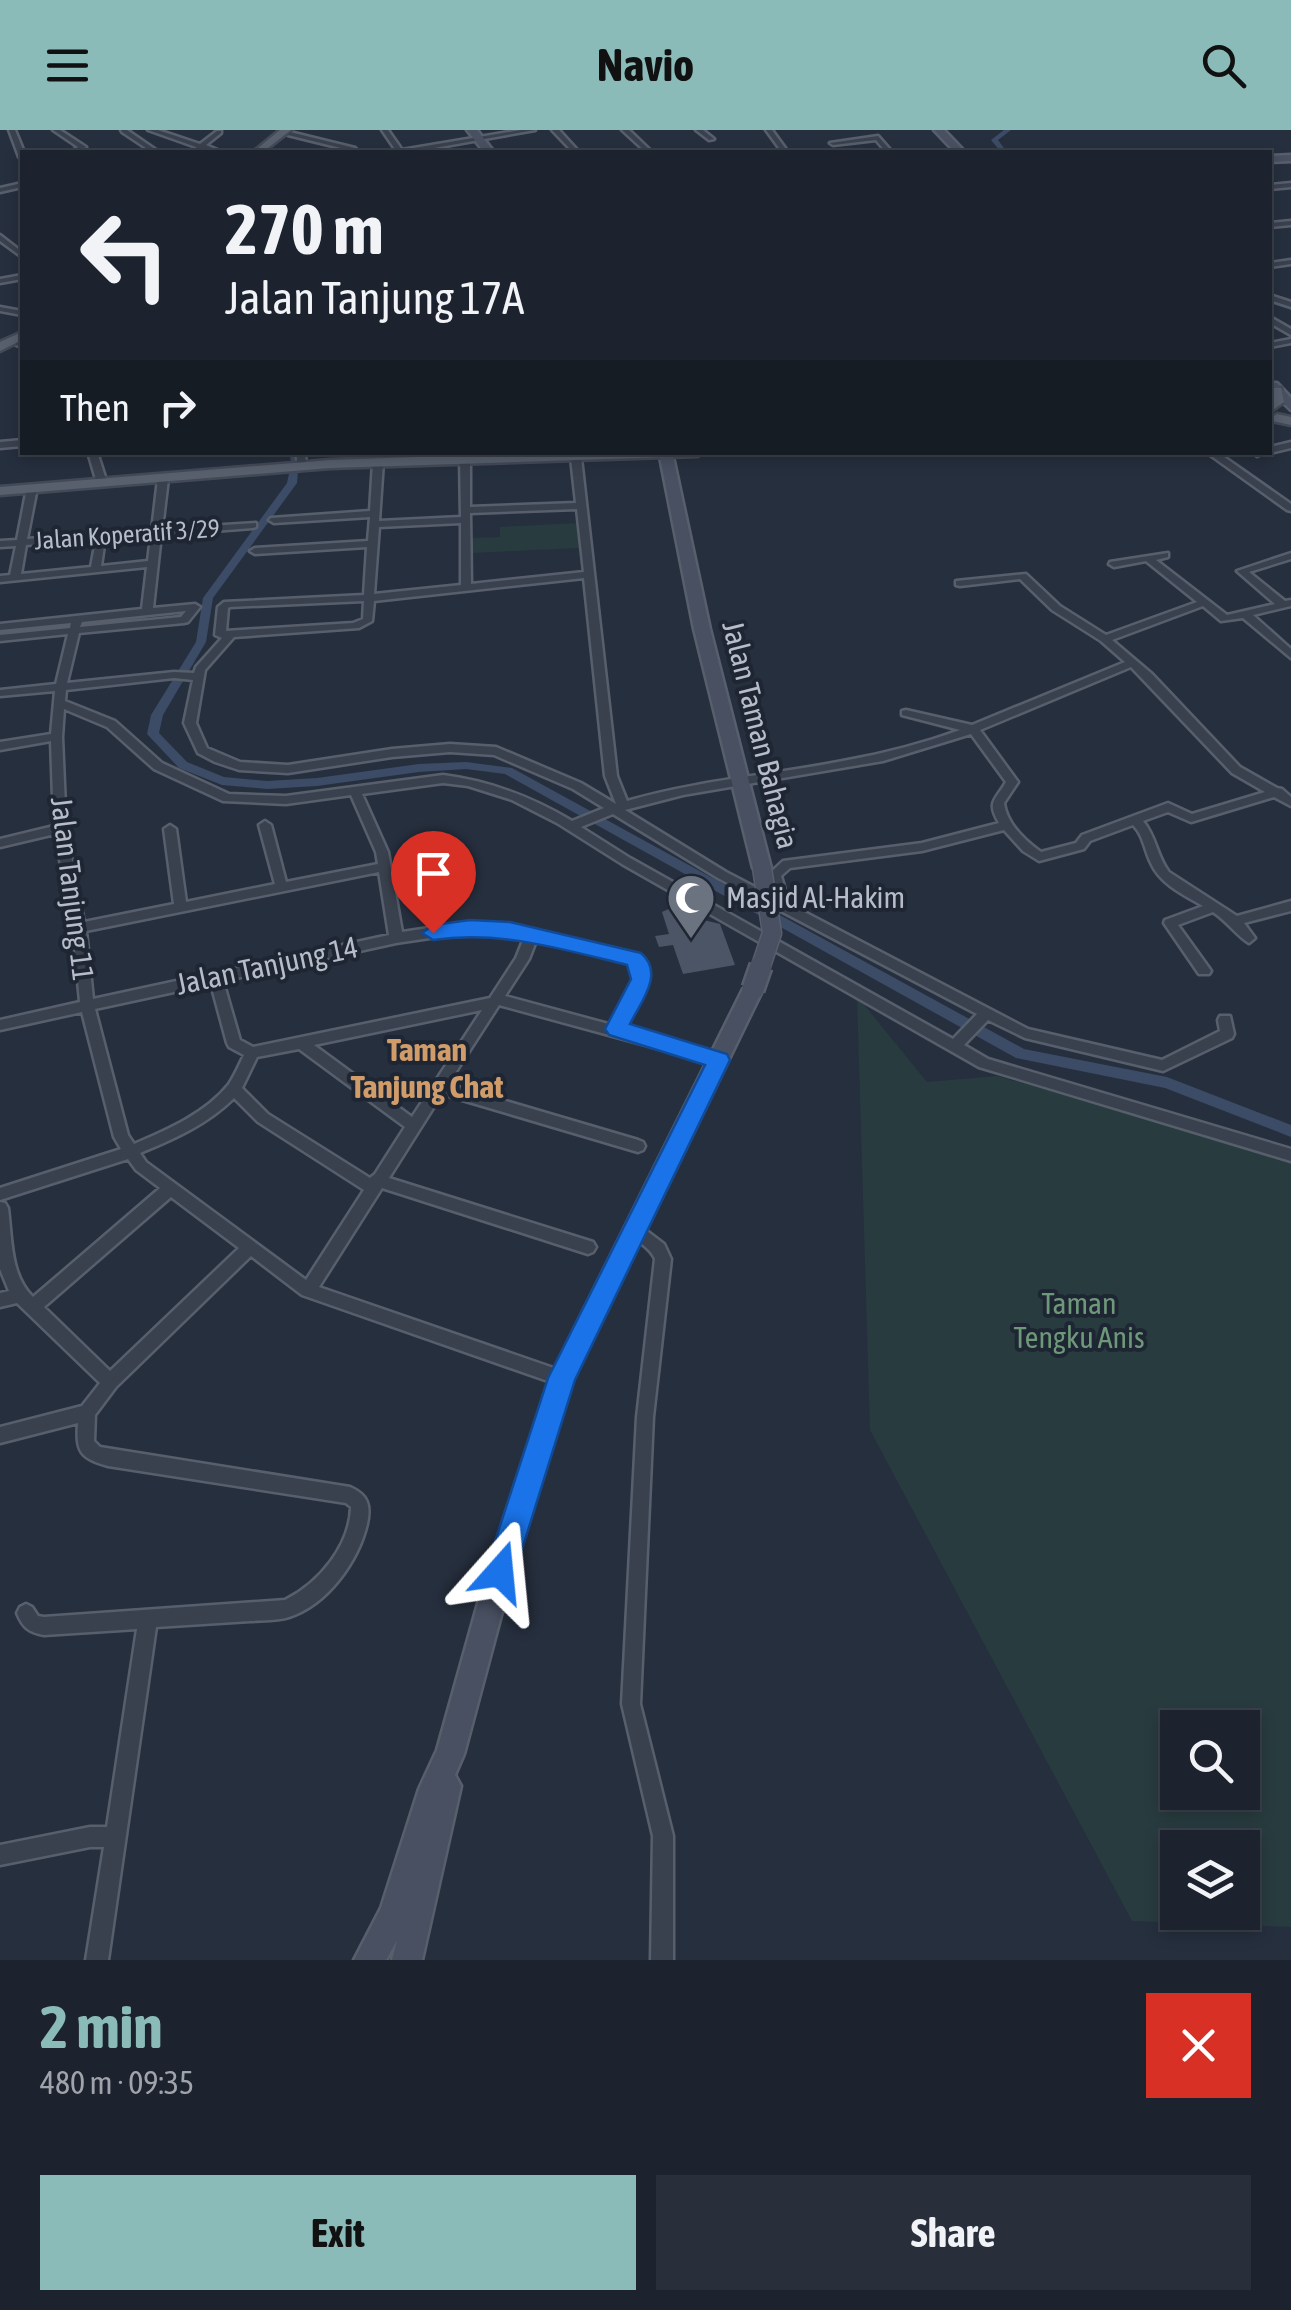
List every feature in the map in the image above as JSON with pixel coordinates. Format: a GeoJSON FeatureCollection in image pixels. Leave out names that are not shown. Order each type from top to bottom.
{"type":"FeatureCollection","features":[{"type":"Feature","properties":{"kind":"main road"},"geometry":{"type":"LineString","coordinates":[[939,130],[958,150]]}},
{"type":"Feature","properties":{"kind":"main road"},"geometry":{"type":"LineString","coordinates":[[261,150],[290,131]]}},
{"type":"Feature","properties":{"kind":"main road"},"geometry":{"type":"LineString","coordinates":[[268,150],[290,131]]}},
{"type":"Feature","properties":{"kind":"main road"},"geometry":{"type":"LineString","coordinates":[[1281,391],[1281,414]]}},
{"type":"Feature","properties":{"kind":"main road"},"geometry":{"type":"LineString","coordinates":[[0,490],[163,479],[302,460],[378,462],[503,455],[576,458],[646,455]]}},
{"type":"Feature","properties":{"kind":"main road"},"geometry":{"type":"LineString","coordinates":[[576,458],[602,455]]}},
{"type":"Feature","properties":{"kind":"main road","name":"Jalan Taman Bahagia"},"geometry":{"type":"LineString","coordinates":[[450,1754],[500,1572],[562,1378],[753,989],[772,934],[762,868],[702,629],[670,455]]}},
{"type":"Feature","properties":{"kind":"main road"},"geometry":{"type":"LineString","coordinates":[[368,1960],[394,1914],[434,1789],[450,1754]]}},
{"type":"Feature","properties":{"kind":"main road"},"geometry":{"type":"LineString","coordinates":[[408,1960],[446,1794],[450,1754]]}},
{"type":"Feature","properties":{"kind":"street"},"geometry":{"type":"LineString","coordinates":[[56,130],[82,147],[77,150]]}},
{"type":"Feature","properties":{"kind":"street"},"geometry":{"type":"LineString","coordinates":[[151,130],[208,150]]}},
{"type":"Feature","properties":{"kind":"street"},"geometry":{"type":"LineString","coordinates":[[410,150],[476,135],[532,130]]}},
{"type":"Feature","properties":{"kind":"street"},"geometry":{"type":"LineString","coordinates":[[555,130],[574,150]]}},
{"type":"Feature","properties":{"kind":"street"},"geometry":{"type":"LineString","coordinates":[[625,130],[647,150]]}},
{"type":"Feature","properties":{"kind":"street"},"geometry":{"type":"LineString","coordinates":[[699,130],[711,139]]}},
{"type":"Feature","properties":{"kind":"street"},"geometry":{"type":"LineString","coordinates":[[2,134],[16,131]]}},
{"type":"Feature","properties":{"kind":"street"},"geometry":{"type":"LineString","coordinates":[[124,131],[153,150]]}},
{"type":"Feature","properties":{"kind":"street"},"geometry":{"type":"LineString","coordinates":[[290,131],[353,149]]}},
{"type":"Feature","properties":{"kind":"street"},"geometry":{"type":"LineString","coordinates":[[198,148],[219,132]]}},
{"type":"Feature","properties":{"kind":"street"},"geometry":{"type":"LineString","coordinates":[[834,143],[878,138],[887,150]]}},
{"type":"Feature","properties":{"kind":"street"},"geometry":{"type":"LineString","coordinates":[[174,150],[186,145]]}},
{"type":"Feature","properties":{"kind":"street"},"geometry":{"type":"LineString","coordinates":[[0,237],[5,247]]}},
{"type":"Feature","properties":{"kind":"street"},"geometry":{"type":"LineString","coordinates":[[93,455],[102,483]]}},
{"type":"Feature","properties":{"kind":"street"},"geometry":{"type":"LineString","coordinates":[[1214,455],[1290,508]]}},
{"type":"Feature","properties":{"kind":"street"},"geometry":{"type":"LineString","coordinates":[[465,458],[466,587]]}},
{"type":"Feature","properties":{"kind":"street"},"geometry":{"type":"LineString","coordinates":[[576,458],[611,776],[611,808]]}},
{"type":"Feature","properties":{"kind":"street"},"geometry":{"type":"LineString","coordinates":[[378,462],[374,519],[373,544],[369,598],[368,619],[359,625],[229,637],[219,634],[223,607],[228,604],[369,598],[590,574]]}},
{"type":"Feature","properties":{"kind":"street"},"geometry":{"type":"LineString","coordinates":[[147,612],[163,479]]}},
{"type":"Feature","properties":{"kind":"street"},"geometry":{"type":"LineString","coordinates":[[15,577],[32,488]]}},
{"type":"Feature","properties":{"kind":"street"},"geometry":{"type":"LineString","coordinates":[[274,520],[465,515],[582,506]]}},
{"type":"Feature","properties":{"kind":"street","name":"Jalan Koperatif 3/29"},"geometry":{"type":"LineString","coordinates":[[0,544],[253,524]]}},
{"type":"Feature","properties":{"kind":"street"},"geometry":{"type":"LineString","coordinates":[[96,569],[101,536]]}},
{"type":"Feature","properties":{"kind":"street"},"geometry":{"type":"LineString","coordinates":[[255,551],[373,544]]}},
{"type":"Feature","properties":{"kind":"street"},"geometry":{"type":"LineString","coordinates":[[1114,564],[1165,555]]}},
{"type":"Feature","properties":{"kind":"street"},"geometry":{"type":"LineString","coordinates":[[1287,604],[1242,570],[1291,556]]}},
{"type":"Feature","properties":{"kind":"street"},"geometry":{"type":"LineString","coordinates":[[1148,558],[1225,619],[1287,604]]}},
{"type":"Feature","properties":{"kind":"street"},"geometry":{"type":"LineString","coordinates":[[0,578],[151,564]]}},
{"type":"Feature","properties":{"kind":"street"},"geometry":{"type":"LineString","coordinates":[[960,583],[1019,575],[1056,608],[1105,639],[1173,699],[1236,770],[1291,802]]}},
{"type":"Feature","properties":{"kind":"street"},"geometry":{"type":"LineString","coordinates":[[1105,639],[1205,602]]}},
{"type":"Feature","properties":{"kind":"street"},"geometry":{"type":"LineString","coordinates":[[0,627],[76,624],[186,619],[195,608],[147,612],[76,624],[0,638]]}},
{"type":"Feature","properties":{"kind":"street"},"geometry":{"type":"LineString","coordinates":[[1246,616],[1291,655]]}},
{"type":"Feature","properties":{"kind":"street","name":"Jalan Tanjung 11"},"geometry":{"type":"LineString","coordinates":[[76,624],[61,686],[56,737],[60,829],[79,928],[86,1006],[121,1137],[141,1166],[308,1290],[562,1378]]}},
{"type":"Feature","properties":{"kind":"street"},"geometry":{"type":"LineString","coordinates":[[229,637],[204,662],[197,677],[190,723],[202,750],[239,766],[288,769],[377,754],[475,748],[516,756],[982,1019],[1025,1034],[1164,1066],[1227,1034],[1225,1020]]}},
{"type":"Feature","properties":{"kind":"street"},"geometry":{"type":"LineString","coordinates":[[576,823],[611,808],[885,757],[973,729],[1132,664]]}},
{"type":"Feature","properties":{"kind":"street"},"geometry":{"type":"LineString","coordinates":[[0,693],[178,675],[197,677]]}},
{"type":"Feature","properties":{"kind":"street"},"geometry":{"type":"LineString","coordinates":[[59,702],[111,724],[158,766],[226,798],[261,802],[443,779],[467,780],[502,791],[576,823],[626,861],[1015,1075],[1195,1123],[1291,1155]]}},
{"type":"Feature","properties":{"kind":"street"},"geometry":{"type":"LineString","coordinates":[[906,713],[973,729],[1012,782],[997,804],[1007,825],[1039,857],[1080,846],[1086,838],[1168,806],[1191,818],[1278,792]]}},
{"type":"Feature","properties":{"kind":"street"},"geometry":{"type":"LineString","coordinates":[[0,746],[56,737]]}},
{"type":"Feature","properties":{"kind":"street"},"geometry":{"type":"LineString","coordinates":[[355,792],[379,843],[396,938]]}},
{"type":"Feature","properties":{"kind":"street"},"geometry":{"type":"LineString","coordinates":[[1135,820],[1150,834],[1161,870],[1238,920],[1249,938]]}},
{"type":"Feature","properties":{"kind":"street"},"geometry":{"type":"LineString","coordinates":[[264,825],[281,886]]}},
{"type":"Feature","properties":{"kind":"street"},"geometry":{"type":"LineString","coordinates":[[784,905],[774,875],[787,864],[922,847],[1007,825]]}},
{"type":"Feature","properties":{"kind":"street"},"geometry":{"type":"LineString","coordinates":[[0,843],[60,829]]}},
{"type":"Feature","properties":{"kind":"street"},"geometry":{"type":"LineString","coordinates":[[170,829],[181,908]]}},
{"type":"Feature","properties":{"kind":"street"},"geometry":{"type":"LineString","coordinates":[[79,928],[382,866]]}},
{"type":"Feature","properties":{"kind":"street"},"geometry":{"type":"LineString","coordinates":[[1204,972],[1170,923],[1213,906]]}},
{"type":"Feature","properties":{"kind":"street"},"geometry":{"type":"LineString","coordinates":[[1238,920],[1291,906]]}},
{"type":"Feature","properties":{"kind":"street","name":"Jalan Tanjung 14"},"geometry":{"type":"LineString","coordinates":[[0,1025],[396,938],[470,927],[532,935],[626,955],[640,964],[642,979],[616,1029]]}},
{"type":"Feature","properties":{"kind":"street"},"geometry":{"type":"LineString","coordinates":[[308,1290],[522,959],[532,935]]}},
{"type":"Feature","properties":{"kind":"street"},"geometry":{"type":"LineString","coordinates":[[216,978],[234,1043],[252,1053],[495,1001],[616,1029],[719,1060]]}},
{"type":"Feature","properties":{"kind":"street"},"geometry":{"type":"LineString","coordinates":[[955,1045],[982,1019]]}},
{"type":"Feature","properties":{"kind":"street"},"geometry":{"type":"LineString","coordinates":[[301,1043],[413,1125]]}},
{"type":"Feature","properties":{"kind":"street"},"geometry":{"type":"LineString","coordinates":[[0,1194],[132,1153],[206,1111],[234,1088],[252,1053]]}},
{"type":"Feature","properties":{"kind":"street"},"geometry":{"type":"LineString","coordinates":[[438,1087],[638,1146]]}},
{"type":"Feature","properties":{"kind":"street"},"geometry":{"type":"LineString","coordinates":[[234,1088],[264,1118],[374,1184],[588,1248]]}},
{"type":"Feature","properties":{"kind":"street"},"geometry":{"type":"LineString","coordinates":[[0,1300],[27,1301],[171,1188]]}},
{"type":"Feature","properties":{"kind":"street"},"geometry":{"type":"LineString","coordinates":[[0,1208],[8,1271],[27,1301],[110,1382]]}},
{"type":"Feature","properties":{"kind":"street"},"geometry":{"type":"LineString","coordinates":[[635,1229],[660,1249],[663,1259],[644,1417],[631,1704],[662,1836],[662,1960]]}},
{"type":"Feature","properties":{"kind":"street"},"geometry":{"type":"LineString","coordinates":[[26,1613],[33,1624],[44,1626],[286,1609],[302,1603],[344,1554],[362,1518],[360,1503],[350,1495],[94,1454],[85,1444],[87,1413],[110,1382],[249,1248]]}},
{"type":"Feature","properties":{"kind":"street"},"geometry":{"type":"LineString","coordinates":[[0,1434],[87,1413]]}},
{"type":"Feature","properties":{"kind":"street"},"geometry":{"type":"LineString","coordinates":[[98,1960],[148,1619]]}},
{"type":"Feature","properties":{"kind":"street"},"geometry":{"type":"LineString","coordinates":[[0,1856],[90,1836],[116,1837]]}},
{"type":"Feature","properties":{"kind":"green space"},"geometry":{"type":"Polygon","coordinates":[[[577,523],[579,548],[471,553],[471,538],[500,537],[500,527],[577,523]]]}},
{"type":"Feature","properties":{"kind":"green space","name":"Taman Tengku Anis"},"geometry":{"type":"Polygon","coordinates":[[[857,996],[927,1082],[997,1076],[1291,1158],[1291,1927],[1260,1926],[1260,1830],[1160,1830],[1160,1922],[1132,1921],[870,1430],[857,996]]]}},
{"type":"Feature","properties":{"kind":"building","name":"Masjid Al-Hakim"},"geometry":{"type":"Polygon","coordinates":[[[682,903],[698,911],[700,919],[720,924],[735,965],[683,974],[673,945],[659,947],[655,936],[669,934],[662,912],[682,903]]]}},
{"type":"Feature","properties":{"kind":"waterway"},"geometry":{"type":"LineString","coordinates":[[1002,150],[994,140],[1008,130]]}},
{"type":"Feature","properties":{"kind":"waterway"},"geometry":{"type":"LineString","coordinates":[[1272,301],[1291,308]]}},
{"type":"Feature","properties":{"kind":"waterway"},"geometry":{"type":"LineString","coordinates":[[293,455],[294,459]]}},
{"type":"Feature","properties":{"kind":"waterway"},"geometry":{"type":"LineString","coordinates":[[293,471],[292,483],[208,598],[201,642],[157,715],[153,734],[183,765],[222,781],[267,785],[466,765],[508,771],[1021,1054],[1167,1083],[1291,1131]]}},
{"type":"Feature","properties":{"kind":"place","name":"Masjid Al-Hakim"},"geometry":{"type":"Point","coordinates":[691,940]}},
{"type":"Feature","properties":{"kind":"district","name":"Taman Tanjung Chat"},"geometry":{"type":"Point","coordinates":[427,1068]}},
{"type":"Feature","properties":{"kind":"route"},"geometry":{"type":"LineString","coordinates":[[433,933],[470,927],[510,930],[634,958],[640,964],[642,979],[616,1029],[719,1060],[562,1378],[500,1572]]}}]}
